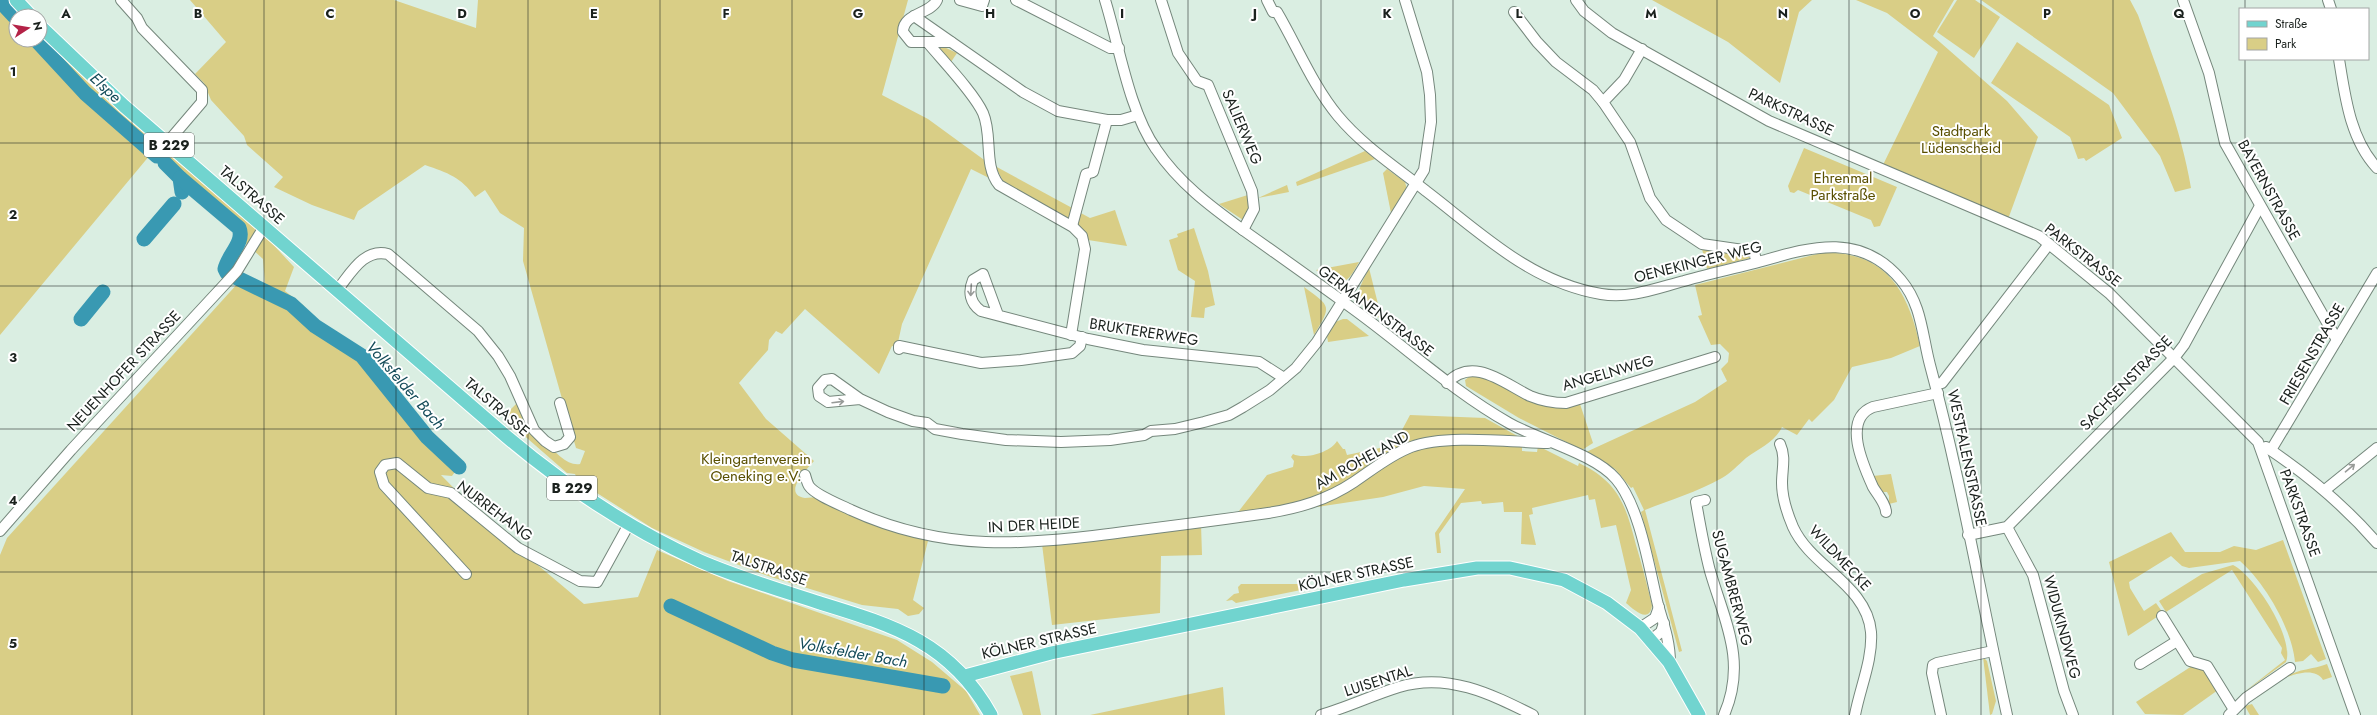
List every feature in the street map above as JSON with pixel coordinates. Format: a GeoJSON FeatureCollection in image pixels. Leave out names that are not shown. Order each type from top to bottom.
{"type":"FeatureCollection","features":[{"type":"Feature","properties":{"kind":"main road"},"geometry":{"type":"LineString","coordinates":[[16,0],[24,8]]}},
{"type":"Feature","properties":{"kind":"main road","name":"TALSTRASSE"},"geometry":{"type":"LineString","coordinates":[[48,34],[100,85],[167,143],[534,459],[589,500],[630,524],[701,561],[733,574],[898,629],[922,641],[965,676],[976,690],[991,715]]}},
{"type":"Feature","properties":{"kind":"main road","name":"KÖLNER STRASSE"},"geometry":{"type":"LineString","coordinates":[[965,676],[1006,664],[1100,643],[1410,579],[1477,568],[1516,569],[1564,580],[1607,603],[1640,628],[1652,639],[1670,664],[1699,715]]}},
{"type":"Feature","properties":{"kind":"street"},"geometry":{"type":"LineString","coordinates":[[121,0],[139,21],[142,28],[202,90],[202,102],[167,143]]}},
{"type":"Feature","properties":{"kind":"street"},"geometry":{"type":"LineString","coordinates":[[937,0],[934,6],[914,16],[903,27],[904,36],[911,42],[951,42]]}},
{"type":"Feature","properties":{"kind":"street"},"geometry":{"type":"LineString","coordinates":[[960,0],[982,6],[984,0]]}},
{"type":"Feature","properties":{"kind":"street"},"geometry":{"type":"LineString","coordinates":[[1016,0],[1110,48],[1119,48]]}},
{"type":"Feature","properties":{"kind":"street","name":"GERMANENSTRASSE"},"geometry":{"type":"LineString","coordinates":[[1105,0],[1138,114],[1154,147],[1176,175],[1208,206],[1343,302],[1448,383],[1511,424],[1600,465],[1613,476],[1624,490],[1636,517],[1670,645],[1670,664]]}},
{"type":"Feature","properties":{"kind":"street","name":"SALIERWEG"},"geometry":{"type":"LineString","coordinates":[[1161,0],[1178,53],[1197,82],[1208,85],[1252,191],[1254,209],[1243,230]]}},
{"type":"Feature","properties":{"kind":"street","name":"OENEKINGER WEG"},"geometry":{"type":"LineString","coordinates":[[1267,0],[1273,12],[1277,12],[1322,95],[1336,114],[1368,145],[1514,260],[1548,278],[1586,291],[1612,295],[1638,294],[1811,248],[1830,246],[1857,250],[1881,263],[1899,278],[1915,302],[1937,388]]}},
{"type":"Feature","properties":{"kind":"street"},"geometry":{"type":"LineString","coordinates":[[860,399],[913,422],[923,422],[935,429],[962,434],[1040,442],[1098,441],[1147,435],[1150,431],[1175,429],[1229,415],[1270,390],[1307,356],[1343,302],[1424,170],[1431,122],[1430,95],[1427,72],[1404,0]]}},
{"type":"Feature","properties":{"kind":"street","name":"PARKSTRASSE"},"geometry":{"type":"LineString","coordinates":[[1576,0],[1584,11],[1597,22],[1769,121],[2039,236],[2109,293],[2258,442],[2355,715]]}},
{"type":"Feature","properties":{"kind":"street","name":"BAYERNSTRASSE"},"geometry":{"type":"LineString","coordinates":[[2183,0],[2209,73],[2225,143],[2337,340]]}},
{"type":"Feature","properties":{"kind":"street"},"geometry":{"type":"LineString","coordinates":[[1514,12],[1537,42],[1556,62],[1593,90],[1603,102],[1630,142],[1647,192],[1666,220],[1697,243],[1719,248],[1750,251],[1754,253],[1758,262]]}},
{"type":"Feature","properties":{"kind":"street"},"geometry":{"type":"LineString","coordinates":[[914,16],[1023,92],[1043,103],[1065,112],[1107,120],[1121,120],[1138,114]]}},
{"type":"Feature","properties":{"kind":"street"},"geometry":{"type":"LineString","coordinates":[[928,43],[983,112],[988,132],[991,167],[999,185],[1072,226],[1082,236],[1085,249],[1071,335]]}},
{"type":"Feature","properties":{"kind":"street"},"geometry":{"type":"LineString","coordinates":[[1603,102],[1624,80],[1642,49]]}},
{"type":"Feature","properties":{"kind":"street"},"geometry":{"type":"LineString","coordinates":[[2339,60],[2349,115],[2359,140],[2377,168]]}},
{"type":"Feature","properties":{"kind":"street"},"geometry":{"type":"LineString","coordinates":[[1072,226],[1086,174],[1093,172],[1107,120]]}},
{"type":"Feature","properties":{"kind":"street","name":"SACHSENSTRASSE"},"geometry":{"type":"LineString","coordinates":[[2007,527],[2174,358],[2184,345],[2260,206]]}},
{"type":"Feature","properties":{"kind":"street","name":"NEUENHOFER STRASSE"},"geometry":{"type":"LineString","coordinates":[[0,531],[71,450],[225,284],[236,271],[264,226]]}},
{"type":"Feature","properties":{"kind":"street","name":"WESTFALENSTRASSE"},"geometry":{"type":"LineString","coordinates":[[2007,715],[1937,388],[2049,244]]}},
{"type":"Feature","properties":{"kind":"street"},"geometry":{"type":"LineString","coordinates":[[338,289],[365,257],[377,253],[388,254],[483,338],[510,376],[534,430],[545,441],[554,447],[564,444],[570,437],[560,403]]}},
{"type":"Feature","properties":{"kind":"street","name":"FRIESENSTRASSE"},"geometry":{"type":"LineString","coordinates":[[2271,450],[2377,273]]}},
{"type":"Feature","properties":{"kind":"street","name":"BRUKTERERWEG"},"geometry":{"type":"LineString","coordinates":[[998,315],[1082,338],[1143,350],[1259,362],[1284,378]]}},
{"type":"Feature","properties":{"kind":"street"},"geometry":{"type":"LineString","coordinates":[[899,349],[899,346],[980,362],[1002,362],[1072,353],[1080,346],[1082,338]]}},
{"type":"Feature","properties":{"kind":"street","name":"ANGELNWEG"},"geometry":{"type":"LineString","coordinates":[[1448,383],[1453,377],[1464,372],[1481,372],[1500,378],[1539,399],[1556,403],[1566,403],[1715,357]]}},
{"type":"Feature","properties":{"kind":"street"},"geometry":{"type":"LineString","coordinates":[[1886,512],[1865,467],[1857,431],[1858,418],[1862,413],[1873,407],[1937,388]]}},
{"type":"Feature","properties":{"kind":"street","name":"AM ROHELAND"},"geometry":{"type":"LineString","coordinates":[[1235,518],[1282,511],[1317,502],[1353,483],[1390,458],[1409,448],[1426,443],[1455,440],[1552,443]]}},
{"type":"Feature","properties":{"kind":"street"},"geometry":{"type":"LineString","coordinates":[[2258,442],[2325,490],[2346,508],[2377,543]]}},
{"type":"Feature","properties":{"kind":"street","name":"WILDMECKE"},"geometry":{"type":"LineString","coordinates":[[1780,444],[1784,453],[1783,494],[1794,529],[1810,552],[1854,594],[1868,617],[1871,632],[1870,647],[1855,715]]}},
{"type":"Feature","properties":{"kind":"street"},"geometry":{"type":"LineString","coordinates":[[2325,490],[2377,448]]}},
{"type":"Feature","properties":{"kind":"street","name":"NURREHANG"},"geometry":{"type":"LineString","coordinates":[[466,574],[384,485],[380,472],[385,464],[397,463],[428,488],[451,493],[518,548],[580,581],[597,582],[630,524]]}},
{"type":"Feature","properties":{"kind":"street","name":"IN DER HEIDE"},"geometry":{"type":"LineString","coordinates":[[805,475],[809,486],[857,513],[916,533],[965,542],[1040,543],[1235,518]]}},
{"type":"Feature","properties":{"kind":"street","name":"SUGAMBRERWEG"},"geometry":{"type":"LineString","coordinates":[[1705,500],[1696,502],[1710,568],[1733,646],[1735,661],[1732,692],[1724,715]]}},
{"type":"Feature","properties":{"kind":"street"},"geometry":{"type":"LineString","coordinates":[[1968,535],[2007,527]]}},
{"type":"Feature","properties":{"kind":"street","name":"WIDUKINDWEG"},"geometry":{"type":"LineString","coordinates":[[2007,527],[2033,575],[2064,691],[2073,715]]}},
{"type":"Feature","properties":{"kind":"street"},"geometry":{"type":"LineString","coordinates":[[1640,628],[1655,618],[1659,607]]}},
{"type":"Feature","properties":{"kind":"street"},"geometry":{"type":"LineString","coordinates":[[2162,616],[2190,661],[2207,666],[2231,712],[2257,689],[2290,668]]}},
{"type":"Feature","properties":{"kind":"street"},"geometry":{"type":"LineString","coordinates":[[1652,639],[1661,632],[1664,624]]}},
{"type":"Feature","properties":{"kind":"street"},"geometry":{"type":"LineString","coordinates":[[2140,664],[2177,641]]}},
{"type":"Feature","properties":{"kind":"street"},"geometry":{"type":"LineString","coordinates":[[1941,715],[1932,673],[1933,665],[1993,651]]}},
{"type":"Feature","properties":{"kind":"street","name":"LUISENTAL"},"geometry":{"type":"LineString","coordinates":[[1322,715],[1400,686],[1438,682],[1480,690],[1533,715]]}},
{"type":"Feature","properties":{"kind":"green space"},"geometry":{"type":"Polygon","coordinates":[[[0,0],[9,0],[16,8],[8,8],[8,48],[48,48],[48,40],[78,72],[256,226],[294,267],[285,291],[303,305],[319,325],[361,358],[430,445],[457,469],[452,476],[441,475],[488,523],[584,604],[638,597],[657,550],[728,581],[897,640],[932,662],[966,691],[980,715],[0,715],[0,555],[7,538],[239,282],[259,293],[265,284],[263,259],[150,155],[0,335],[0,0]]]}},
{"type":"Feature","properties":{"kind":"green space","name":"Kleingartenverein Oeneking e.V."},"geometry":{"type":"Polygon","coordinates":[[[190,0],[394,0],[476,28],[478,0],[908,0],[882,95],[928,119],[987,162],[995,181],[971,169],[902,324],[897,347],[892,346],[879,374],[805,309],[782,334],[776,331],[769,340],[768,350],[739,383],[766,419],[814,461],[798,481],[795,492],[798,496],[805,498],[818,497],[929,537],[913,600],[924,608],[919,614],[908,616],[898,609],[862,605],[771,577],[704,552],[652,528],[578,481],[575,474],[567,473],[503,417],[519,401],[553,450],[562,458],[571,463],[580,464],[585,451],[576,448],[523,261],[524,228],[500,213],[485,190],[475,197],[465,185],[453,176],[425,165],[358,211],[354,220],[312,205],[274,187],[283,177],[247,145],[244,136],[211,100],[204,83],[195,74],[226,42],[190,0]]]}},
{"type":"Feature","properties":{"kind":"green space"},"geometry":{"type":"Polygon","coordinates":[[[1652,0],[1812,0],[1799,12],[1780,83],[1728,42],[1652,0]]]}},
{"type":"Feature","properties":{"kind":"green space","name":"Stadtpark Lüdenscheid"},"geometry":{"type":"Polygon","coordinates":[[[1856,0],[1954,0],[1933,36],[2007,101],[2038,137],[2007,222],[1881,169],[1938,52],[1887,13],[1856,0]]]}},
{"type":"Feature","properties":{"kind":"green space"},"geometry":{"type":"Polygon","coordinates":[[[1957,0],[1975,0],[2000,17],[1974,58],[1937,32],[1957,0]]]}},
{"type":"Feature","properties":{"kind":"green space"},"geometry":{"type":"Polygon","coordinates":[[[1981,0],[2130,0],[2138,15],[2168,100],[2187,166],[2191,188],[2175,192],[2160,156],[2113,93],[1981,0]]]}},
{"type":"Feature","properties":{"kind":"green space"},"geometry":{"type":"Polygon","coordinates":[[[2017,42],[2109,105],[2122,138],[2086,161],[2084,158],[2078,159],[2070,137],[1991,83],[2017,42]]]}},
{"type":"Feature","properties":{"kind":"green space"},"geometry":{"type":"Polygon","coordinates":[[[934,47],[944,47],[957,53],[949,65],[934,47]]]}},
{"type":"Feature","properties":{"kind":"green space","name":"Ehrenmal Parkstraße"},"geometry":{"type":"Polygon","coordinates":[[[1804,148],[1897,187],[1880,226],[1874,227],[1871,220],[1798,190],[1794,193],[1790,192],[1788,186],[1804,148]]]}},
{"type":"Feature","properties":{"kind":"green space"},"geometry":{"type":"Polygon","coordinates":[[[1365,151],[1375,159],[1297,186],[1296,182],[1365,151]]]}},
{"type":"Feature","properties":{"kind":"green space"},"geometry":{"type":"Polygon","coordinates":[[[995,166],[1074,209],[1071,222],[1004,183],[995,166]]]}},
{"type":"Feature","properties":{"kind":"green space"},"geometry":{"type":"Polygon","coordinates":[[[1387,169],[1405,182],[1407,189],[1391,213],[1383,173],[1387,169]]]}},
{"type":"Feature","properties":{"kind":"green space"},"geometry":{"type":"Polygon","coordinates":[[[1287,185],[1289,192],[1258,198],[1287,185]]]}},
{"type":"Feature","properties":{"kind":"green space"},"geometry":{"type":"Polygon","coordinates":[[[1251,194],[1252,203],[1243,220],[1219,204],[1251,194]]]}},
{"type":"Feature","properties":{"kind":"green space"},"geometry":{"type":"Polygon","coordinates":[[[1115,210],[1127,246],[1088,240],[1084,231],[1074,223],[1077,211],[1090,218],[1115,210]]]}},
{"type":"Feature","properties":{"kind":"green space"},"geometry":{"type":"Polygon","coordinates":[[[1194,228],[1208,271],[1215,305],[1205,308],[1204,318],[1191,317],[1195,281],[1178,270],[1169,240],[1178,237],[1177,234],[1194,228]]]}},
{"type":"Feature","properties":{"kind":"green space"},"geometry":{"type":"Polygon","coordinates":[[[1702,249],[1748,255],[1750,258],[1707,269],[1702,249]]]}},
{"type":"Feature","properties":{"kind":"green space"},"geometry":{"type":"Polygon","coordinates":[[[1821,253],[1843,254],[1862,258],[1877,266],[1890,277],[1900,291],[1908,307],[1920,346],[1891,358],[1852,367],[1834,400],[1812,422],[1809,419],[1797,435],[1782,427],[1771,441],[1746,458],[1722,478],[1693,492],[1645,510],[1682,651],[1679,652],[1641,512],[1644,510],[1633,487],[1631,488],[1615,469],[1586,452],[1695,402],[1727,381],[1721,369],[1728,362],[1729,353],[1720,344],[1711,345],[1698,316],[1702,315],[1695,285],[1821,253]]]}},
{"type":"Feature","properties":{"kind":"green space"},"geometry":{"type":"Polygon","coordinates":[[[1359,262],[1347,280],[1334,284],[1316,270],[1359,262]]]}},
{"type":"Feature","properties":{"kind":"green space"},"geometry":{"type":"Polygon","coordinates":[[[1369,268],[1382,320],[1366,308],[1361,303],[1359,298],[1360,287],[1369,268]]]}},
{"type":"Feature","properties":{"kind":"green space"},"geometry":{"type":"Polygon","coordinates":[[[1304,287],[1324,303],[1326,307],[1324,318],[1314,335],[1304,287]]]}},
{"type":"Feature","properties":{"kind":"green space"},"geometry":{"type":"Polygon","coordinates":[[[1347,319],[1369,336],[1328,342],[1327,336],[1335,322],[1347,319]]]}},
{"type":"Feature","properties":{"kind":"green space"},"geometry":{"type":"Polygon","coordinates":[[[1470,376],[1492,381],[1542,405],[1560,408],[1580,404],[1593,443],[1582,450],[1519,418],[1466,386],[1465,380],[1470,376]]]}},
{"type":"Feature","properties":{"kind":"green space"},"geometry":{"type":"Polygon","coordinates":[[[1410,415],[1485,418],[1521,438],[1434,439],[1317,499],[1235,516],[1267,475],[1293,467],[1294,461],[1291,457],[1293,454],[1304,456],[1324,452],[1337,441],[1343,449],[1345,449],[1347,455],[1394,445],[1410,415]]]}},
{"type":"Feature","properties":{"kind":"green space"},"geometry":{"type":"Polygon","coordinates":[[[1435,443],[1522,445],[1522,451],[1537,452],[1538,446],[1578,466],[1579,463],[1593,470],[1612,487],[1619,496],[1624,507],[1652,605],[1651,611],[1645,615],[1641,614],[1626,603],[1631,590],[1616,525],[1601,528],[1595,499],[1589,500],[1588,495],[1532,508],[1533,514],[1529,515],[1536,545],[1521,544],[1522,512],[1504,512],[1503,502],[1482,504],[1481,501],[1461,503],[1439,534],[1441,553],[1437,553],[1435,533],[1465,489],[1424,486],[1383,497],[1317,507],[1317,503],[1391,459],[1435,443]]]}},
{"type":"Feature","properties":{"kind":"green space"},"geometry":{"type":"Polygon","coordinates":[[[1891,474],[1897,502],[1889,504],[1889,496],[1887,492],[1881,492],[1873,476],[1891,474]]]}},
{"type":"Feature","properties":{"kind":"green space"},"geometry":{"type":"Polygon","coordinates":[[[1201,524],[1202,555],[1161,556],[1160,613],[1052,625],[1042,544],[1201,524]]]}},
{"type":"Feature","properties":{"kind":"green space"},"geometry":{"type":"Polygon","coordinates":[[[2171,532],[2185,552],[2220,552],[2234,546],[2256,550],[2283,540],[2326,659],[2318,662],[2311,654],[2303,661],[2295,662],[2289,635],[2276,607],[2259,581],[2240,561],[2189,568],[2182,566],[2171,556],[2129,582],[2130,588],[2144,611],[2156,603],[2163,613],[2128,636],[2109,562],[2171,532]]]}},
{"type":"Feature","properties":{"kind":"green space"},"geometry":{"type":"Polygon","coordinates":[[[2233,565],[2242,571],[2252,581],[2262,594],[2279,624],[2285,638],[2287,651],[2286,662],[2243,693],[2285,660],[2281,653],[2282,648],[2232,570],[2166,612],[2159,601],[2202,574],[2233,565]]]}},
{"type":"Feature","properties":{"kind":"green space"},"geometry":{"type":"Polygon","coordinates":[[[1241,584],[1301,584],[1306,589],[1236,603],[1232,600],[1226,601],[1234,594],[1239,593],[1238,587],[1241,584]]]}},
{"type":"Feature","properties":{"kind":"green space"},"geometry":{"type":"Polygon","coordinates":[[[1983,657],[1987,661],[1996,701],[1992,714],[1990,715],[1983,657]]]}},
{"type":"Feature","properties":{"kind":"green space"},"geometry":{"type":"Polygon","coordinates":[[[2327,664],[2332,677],[2323,680],[2316,674],[2306,673],[2285,678],[2295,672],[2327,664]]]}},
{"type":"Feature","properties":{"kind":"green space"},"geometry":{"type":"Polygon","coordinates":[[[2192,666],[2205,670],[2218,690],[2183,715],[2145,714],[2136,702],[2192,666]]]}},
{"type":"Feature","properties":{"kind":"green space"},"geometry":{"type":"Polygon","coordinates":[[[1032,671],[1041,715],[1023,715],[1010,676],[1032,671]]]}},
{"type":"Feature","properties":{"kind":"green space"},"geometry":{"type":"Polygon","coordinates":[[[1223,687],[1225,715],[1090,715],[1223,687]]]}},
{"type":"Feature","properties":{"kind":"green space"},"geometry":{"type":"Polygon","coordinates":[[[2252,704],[2259,715],[2250,715],[2245,706],[2252,704]]]}},
{"type":"Feature","properties":{"kind":"waterway","name":"Elspe"},"geometry":{"type":"LineString","coordinates":[[0,1],[8,10]]}},
{"type":"Feature","properties":{"kind":"waterway","name":"Elspe"},"geometry":{"type":"LineString","coordinates":[[43,48],[85,93],[157,156]]}},
{"type":"Feature","properties":{"kind":"waterway","name":"Elspe"},"geometry":{"type":"LineString","coordinates":[[165,163],[180,178],[182,192]]}},
{"type":"Feature","properties":{"kind":"waterway","name":"Volksfelder Bach"},"geometry":{"type":"LineString","coordinates":[[180,178],[239,228],[240,238],[225,269],[227,273],[291,304],[315,326],[362,356],[427,437],[459,467]]}},
{"type":"Feature","properties":{"kind":"waterway","name":"Elspe"},"geometry":{"type":"LineString","coordinates":[[144,239],[174,204]]}},
{"type":"Feature","properties":{"kind":"waterway","name":"Elspe"},"geometry":{"type":"LineString","coordinates":[[81,319],[103,292]]}},
{"type":"Feature","properties":{"kind":"waterway","name":"Volksfelder Bach"},"geometry":{"type":"LineString","coordinates":[[671,606],[772,653],[793,660],[943,686]]}},
{"type":"Feature","properties":{"kind":"waterway","name":"Volksfelder Bach"},"geometry":{"type":"LineString","coordinates":[[839,669],[854,665]]}}]}
